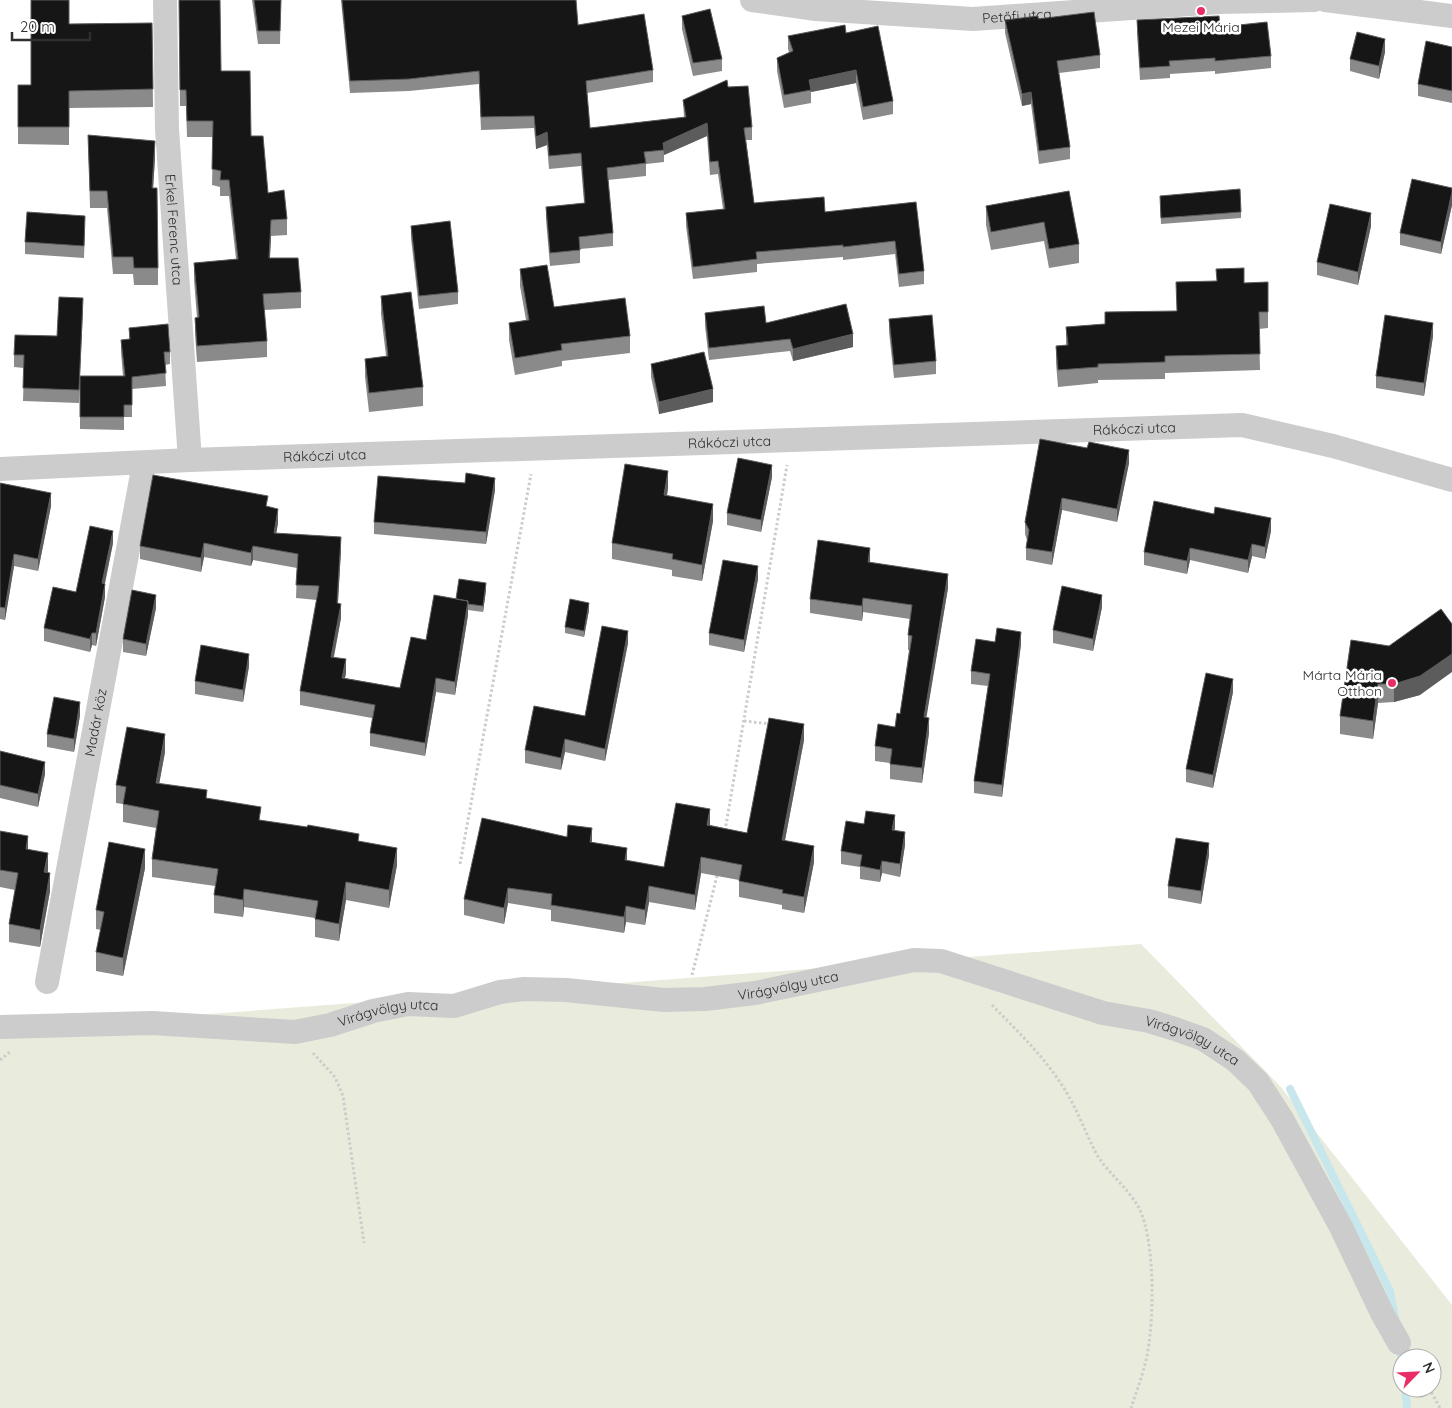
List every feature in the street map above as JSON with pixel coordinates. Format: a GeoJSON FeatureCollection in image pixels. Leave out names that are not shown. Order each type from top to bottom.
{"type":"FeatureCollection","features":[{"type":"Feature","properties":{"kind":"street","name":"Erkel Ferenc utca"},"geometry":{"type":"LineString","coordinates":[[165,0],[167,129],[190,460]]}},
{"type":"Feature","properties":{"kind":"street","name":"Petőfi utca"},"geometry":{"type":"LineString","coordinates":[[752,0],[816,9],[973,19],[1219,2],[1314,0]]}},
{"type":"Feature","properties":{"kind":"street"},"geometry":{"type":"LineString","coordinates":[[1325,0],[1452,16]]}},
{"type":"Feature","properties":{"kind":"street","name":"Rákóczi utca"},"geometry":{"type":"LineString","coordinates":[[0,469],[144,464],[190,460],[1242,425],[1333,446],[1452,480]]}},
{"type":"Feature","properties":{"kind":"street","name":"Madár köz"},"geometry":{"type":"LineString","coordinates":[[47,982],[144,464]]}},
{"type":"Feature","properties":{"kind":"street","name":"Virágvölgy utca"},"geometry":{"type":"LineString","coordinates":[[0,1027],[152,1023],[295,1032],[330,1025],[373,1011],[408,1004],[454,1006],[500,992],[524,989],[705,1000],[755,993],[914,960],[941,961],[1095,1010],[1149,1021],[1203,1039],[1236,1060],[1258,1082],[1282,1119],[1342,1227],[1382,1313],[1399,1344]]}},
{"type":"Feature","properties":{"kind":"path"},"geometry":{"type":"LineString","coordinates":[[724,836],[791,440]]}},
{"type":"Feature","properties":{"kind":"path"},"geometry":{"type":"LineString","coordinates":[[460,864],[536,449]]}},
{"type":"Feature","properties":{"kind":"path"},"geometry":{"type":"LineString","coordinates":[[744,721],[775,725]]}},
{"type":"Feature","properties":{"kind":"path"},"geometry":{"type":"LineString","coordinates":[[686,1000],[719,864]]}},
{"type":"Feature","properties":{"kind":"path"},"geometry":{"type":"LineString","coordinates":[[987,1000],[1042,1056],[1066,1090],[1102,1164],[1129,1193],[1146,1225],[1150,1250],[1150,1327],[1148,1351],[1131,1408]]}},
{"type":"Feature","properties":{"kind":"path"},"geometry":{"type":"LineString","coordinates":[[295,1032],[308,1043],[313,1053],[335,1077],[343,1096],[364,1243]]}},
{"type":"Feature","properties":{"kind":"green space"},"geometry":{"type":"Polygon","coordinates":[[[1141,944],[1280,1086],[1452,1305],[1452,1408],[0,1408],[0,1027],[22,1028],[1141,944]]]}},
{"type":"Feature","properties":{"kind":"building"},"geometry":{"type":"Polygon","coordinates":[[[31,0],[69,0],[69,24],[152,23],[153,89],[69,91],[69,127],[18,127],[18,85],[31,85],[31,0]]]}},
{"type":"Feature","properties":{"kind":"building"},"geometry":{"type":"Polygon","coordinates":[[[179,0],[220,0],[221,71],[250,71],[251,136],[263,136],[268,193],[284,190],[287,219],[271,220],[269,258],[298,258],[301,292],[263,294],[267,341],[197,346],[195,318],[199,317],[194,263],[238,259],[229,180],[220,180],[221,171],[212,169],[213,121],[187,121],[186,90],[180,90],[179,0]]]}},
{"type":"Feature","properties":{"kind":"building"},"geometry":{"type":"Polygon","coordinates":[[[254,0],[281,0],[280,31],[258,31],[254,0]]]}},
{"type":"Feature","properties":{"kind":"building"},"geometry":{"type":"Polygon","coordinates":[[[342,0],[576,0],[578,25],[644,14],[653,70],[586,81],[590,128],[686,117],[683,100],[727,80],[728,87],[748,86],[752,127],[744,128],[754,203],[824,197],[825,212],[916,202],[924,271],[899,274],[895,241],[843,247],[843,245],[756,252],[757,259],[693,267],[686,213],[725,209],[718,161],[710,162],[707,123],[663,143],[664,150],[644,152],[646,163],[607,168],[613,233],[579,237],[580,250],[550,253],[546,207],[585,203],[581,153],[549,156],[547,132],[536,137],[534,116],[481,117],[479,71],[409,79],[350,81],[342,0]]]}},
{"type":"Feature","properties":{"kind":"building"},"geometry":{"type":"Polygon","coordinates":[[[710,9],[722,59],[693,63],[682,16],[710,9]]]}},
{"type":"Feature","properties":{"kind":"building"},"geometry":{"type":"Polygon","coordinates":[[[1094,12],[1100,55],[1057,61],[1070,147],[1039,151],[1031,92],[1022,94],[1005,20],[1038,16],[1038,19],[1094,12]]]}},
{"type":"Feature","properties":{"kind":"building"},"geometry":{"type":"Polygon","coordinates":[[[1219,16],[1220,27],[1267,22],[1271,56],[1215,61],[1215,58],[1169,61],[1170,66],[1140,68],[1137,20],[1219,16]]]}},
{"type":"Feature","properties":{"kind":"building"},"geometry":{"type":"Polygon","coordinates":[[[845,25],[846,33],[878,26],[893,101],[863,107],[856,70],[809,80],[811,90],[784,95],[777,58],[793,51],[788,36],[845,25]]]}},
{"type":"Feature","properties":{"kind":"building"},"geometry":{"type":"Polygon","coordinates":[[[1357,32],[1385,39],[1379,66],[1350,59],[1357,32]]]}},
{"type":"Feature","properties":{"kind":"building"},"geometry":{"type":"Polygon","coordinates":[[[1426,41],[1452,47],[1452,91],[1418,84],[1426,41]]]}},
{"type":"Feature","properties":{"kind":"building"},"geometry":{"type":"Polygon","coordinates":[[[88,135],[155,141],[152,188],[157,188],[158,268],[134,268],[133,257],[113,257],[107,191],[90,191],[88,135]]]}},
{"type":"Feature","properties":{"kind":"building"},"geometry":{"type":"Polygon","coordinates":[[[1412,179],[1452,188],[1441,242],[1400,233],[1412,179]]]}},
{"type":"Feature","properties":{"kind":"building"},"geometry":{"type":"Polygon","coordinates":[[[1240,189],[1241,212],[1161,218],[1160,196],[1240,189]]]}},
{"type":"Feature","properties":{"kind":"building"},"geometry":{"type":"Polygon","coordinates":[[[1069,191],[1079,244],[1049,249],[1044,222],[991,232],[986,206],[1069,191]]]}},
{"type":"Feature","properties":{"kind":"building"},"geometry":{"type":"Polygon","coordinates":[[[1330,204],[1371,213],[1358,272],[1317,262],[1330,204]]]}},
{"type":"Feature","properties":{"kind":"building"},"geometry":{"type":"Polygon","coordinates":[[[27,212],[85,216],[84,246],[25,242],[27,212]]]}},
{"type":"Feature","properties":{"kind":"building"},"geometry":{"type":"Polygon","coordinates":[[[450,221],[458,292],[419,296],[411,226],[450,221]]]}},
{"type":"Feature","properties":{"kind":"building"},"geometry":{"type":"Polygon","coordinates":[[[547,265],[554,307],[625,298],[630,336],[561,344],[562,350],[515,358],[509,323],[529,320],[520,269],[547,265]]]}},
{"type":"Feature","properties":{"kind":"building"},"geometry":{"type":"Polygon","coordinates":[[[1244,268],[1244,283],[1268,282],[1268,312],[1259,312],[1260,354],[1165,356],[1165,362],[1098,364],[1098,367],[1058,370],[1056,346],[1068,345],[1066,327],[1105,324],[1105,312],[1177,311],[1176,282],[1217,281],[1216,269],[1244,268]]]}},
{"type":"Feature","properties":{"kind":"building"},"geometry":{"type":"Polygon","coordinates":[[[411,292],[423,387],[369,393],[365,359],[388,356],[381,296],[411,292]]]}},
{"type":"Feature","properties":{"kind":"building"},"geometry":{"type":"Polygon","coordinates":[[[59,297],[83,298],[79,390],[23,388],[24,355],[14,355],[15,335],[57,336],[59,297]]]}},
{"type":"Feature","properties":{"kind":"building"},"geometry":{"type":"Polygon","coordinates":[[[846,304],[853,334],[793,349],[790,339],[709,348],[705,313],[764,306],[766,323],[846,304]]]}},
{"type":"Feature","properties":{"kind":"building"},"geometry":{"type":"Polygon","coordinates":[[[932,315],[936,361],[894,365],[889,319],[932,315]]]}},
{"type":"Feature","properties":{"kind":"building"},"geometry":{"type":"Polygon","coordinates":[[[1385,315],[1433,323],[1424,383],[1376,376],[1385,315]]]}},
{"type":"Feature","properties":{"kind":"building"},"geometry":{"type":"Polygon","coordinates":[[[168,324],[170,352],[164,352],[166,373],[132,377],[132,405],[124,405],[124,417],[80,417],[80,376],[125,376],[121,340],[130,339],[129,328],[168,324]]]}},
{"type":"Feature","properties":{"kind":"building"},"geometry":{"type":"Polygon","coordinates":[[[704,352],[713,389],[659,402],[651,364],[704,352]]]}},
{"type":"Feature","properties":{"kind":"building"},"geometry":{"type":"Polygon","coordinates":[[[1040,439],[1087,448],[1089,442],[1129,450],[1117,509],[1062,498],[1052,552],[1026,548],[1029,530],[1025,522],[1040,439]]]}},
{"type":"Feature","properties":{"kind":"building"},"geometry":{"type":"Polygon","coordinates":[[[738,458],[772,465],[761,520],[727,513],[738,458]]]}},
{"type":"Feature","properties":{"kind":"building"},"geometry":{"type":"Polygon","coordinates":[[[625,464],[668,471],[664,495],[713,504],[702,565],[672,559],[673,554],[612,543],[625,464]]]}},
{"type":"Feature","properties":{"kind":"building"},"geometry":{"type":"Polygon","coordinates":[[[466,473],[495,478],[486,532],[374,522],[378,476],[465,483],[466,473]]]}},
{"type":"Feature","properties":{"kind":"building"},"geometry":{"type":"Polygon","coordinates":[[[153,475],[268,496],[266,506],[278,509],[274,533],[341,537],[337,603],[341,604],[331,657],[346,659],[342,678],[400,688],[411,637],[426,640],[434,595],[468,601],[455,682],[436,678],[425,743],[370,733],[375,705],[300,691],[319,586],[296,585],[298,554],[253,546],[251,553],[204,543],[201,558],[140,546],[153,475]]]}},
{"type":"Feature","properties":{"kind":"building"},"geometry":{"type":"Polygon","coordinates":[[[0,483],[51,493],[38,559],[14,554],[5,608],[0,607],[0,483]]]}},
{"type":"Feature","properties":{"kind":"building"},"geometry":{"type":"Polygon","coordinates":[[[1154,501],[1214,514],[1215,507],[1271,518],[1265,547],[1252,544],[1248,560],[1190,548],[1187,561],[1144,552],[1154,501]]]}},
{"type":"Feature","properties":{"kind":"building"},"geometry":{"type":"Polygon","coordinates":[[[90,526],[113,531],[102,583],[105,584],[96,633],[92,633],[90,639],[44,628],[53,587],[76,592],[90,526]]]}},
{"type":"Feature","properties":{"kind":"building"},"geometry":{"type":"Polygon","coordinates":[[[818,540],[870,548],[868,562],[948,574],[924,717],[929,718],[922,768],[890,764],[892,749],[875,746],[878,724],[895,727],[897,713],[900,714],[912,636],[908,635],[912,605],[863,598],[862,606],[810,599],[818,540]]]}},
{"type":"Feature","properties":{"kind":"building"},"geometry":{"type":"Polygon","coordinates":[[[723,560],[758,566],[744,640],[709,633],[723,560]]]}},
{"type":"Feature","properties":{"kind":"building"},"geometry":{"type":"Polygon","coordinates":[[[459,579],[486,583],[483,606],[468,604],[468,601],[456,599],[459,579]]]}},
{"type":"Feature","properties":{"kind":"building"},"geometry":{"type":"Polygon","coordinates":[[[1062,586],[1102,595],[1093,639],[1053,630],[1062,586]]]}},
{"type":"Feature","properties":{"kind":"building"},"geometry":{"type":"Polygon","coordinates":[[[132,590],[156,595],[146,644],[123,639],[132,590]]]}},
{"type":"Feature","properties":{"kind":"building"},"geometry":{"type":"Polygon","coordinates":[[[570,599],[589,603],[584,631],[565,627],[570,599]]]}},
{"type":"Feature","properties":{"kind":"building","name":"Márta Mária Otthon"},"geometry":{"type":"Polygon","coordinates":[[[1441,609],[1452,624],[1452,654],[1420,676],[1394,684],[1378,684],[1373,721],[1340,716],[1351,640],[1389,646],[1441,609]]]}},
{"type":"Feature","properties":{"kind":"building"},"geometry":{"type":"Polygon","coordinates":[[[602,626],[628,631],[605,749],[565,739],[561,758],[525,750],[534,706],[585,716],[602,626]]]}},
{"type":"Feature","properties":{"kind":"building"},"geometry":{"type":"Polygon","coordinates":[[[997,628],[1021,632],[1002,785],[974,781],[990,674],[971,671],[976,639],[995,642],[997,628]]]}},
{"type":"Feature","properties":{"kind":"building"},"geometry":{"type":"Polygon","coordinates":[[[201,645],[249,654],[243,690],[195,681],[201,645]]]}},
{"type":"Feature","properties":{"kind":"building"},"geometry":{"type":"Polygon","coordinates":[[[1206,673],[1233,679],[1213,775],[1186,769],[1206,673]]]}},
{"type":"Feature","properties":{"kind":"building"},"geometry":{"type":"Polygon","coordinates":[[[54,697],[80,702],[74,739],[47,734],[54,697]]]}},
{"type":"Feature","properties":{"kind":"building"},"geometry":{"type":"Polygon","coordinates":[[[769,718],[804,724],[782,840],[814,846],[804,897],[782,893],[783,890],[739,881],[742,865],[701,857],[695,895],[649,886],[645,910],[626,906],[624,917],[551,905],[552,894],[508,888],[504,908],[464,899],[482,818],[567,837],[568,825],[592,828],[590,842],[627,848],[625,860],[664,867],[676,803],[710,809],[707,825],[747,833],[769,718]]]}},
{"type":"Feature","properties":{"kind":"building"},"geometry":{"type":"Polygon","coordinates":[[[127,727],[165,734],[156,783],[207,790],[206,798],[261,807],[259,820],[307,827],[308,825],[359,834],[358,841],[397,848],[389,890],[346,882],[339,924],[315,919],[318,901],[244,889],[243,900],[214,895],[218,869],[152,859],[159,811],[123,804],[126,787],[116,785],[127,727]]]}},
{"type":"Feature","properties":{"kind":"building"},"geometry":{"type":"Polygon","coordinates":[[[0,751],[45,762],[38,794],[0,785],[0,751]]]}},
{"type":"Feature","properties":{"kind":"building"},"geometry":{"type":"Polygon","coordinates":[[[866,811],[895,815],[892,830],[905,832],[900,864],[882,861],[880,870],[860,866],[862,855],[841,851],[846,821],[864,824],[866,811]]]}},
{"type":"Feature","properties":{"kind":"building"},"geometry":{"type":"Polygon","coordinates":[[[0,831],[28,836],[26,849],[48,853],[44,872],[50,873],[40,930],[9,924],[18,873],[0,870],[0,831]]]}},
{"type":"Feature","properties":{"kind":"building"},"geometry":{"type":"Polygon","coordinates":[[[1176,838],[1209,843],[1201,891],[1168,886],[1176,838]]]}},
{"type":"Feature","properties":{"kind":"building"},"geometry":{"type":"Polygon","coordinates":[[[109,842],[145,849],[123,958],[96,952],[104,912],[96,910],[109,842]]]}},
{"type":"Feature","properties":{"kind":"waterway"},"geometry":{"type":"LineString","coordinates":[[1290,1089],[1390,1291],[1395,1318]]}},
{"type":"Feature","properties":{"kind":"waterway"},"geometry":{"type":"LineString","coordinates":[[1400,1344],[1400,1348]]}},
{"type":"Feature","properties":{"kind":"waterway"},"geometry":{"type":"LineString","coordinates":[[1406,1398],[1407,1408]]}},
{"type":"Feature","properties":{"kind":"place","name":"Mezei Mária"},"geometry":{"type":"Point","coordinates":[1201,11]}},
{"type":"Feature","properties":{"kind":"place","name":"Márta Mária Otthon"},"geometry":{"type":"Point","coordinates":[1392,683]}}]}
